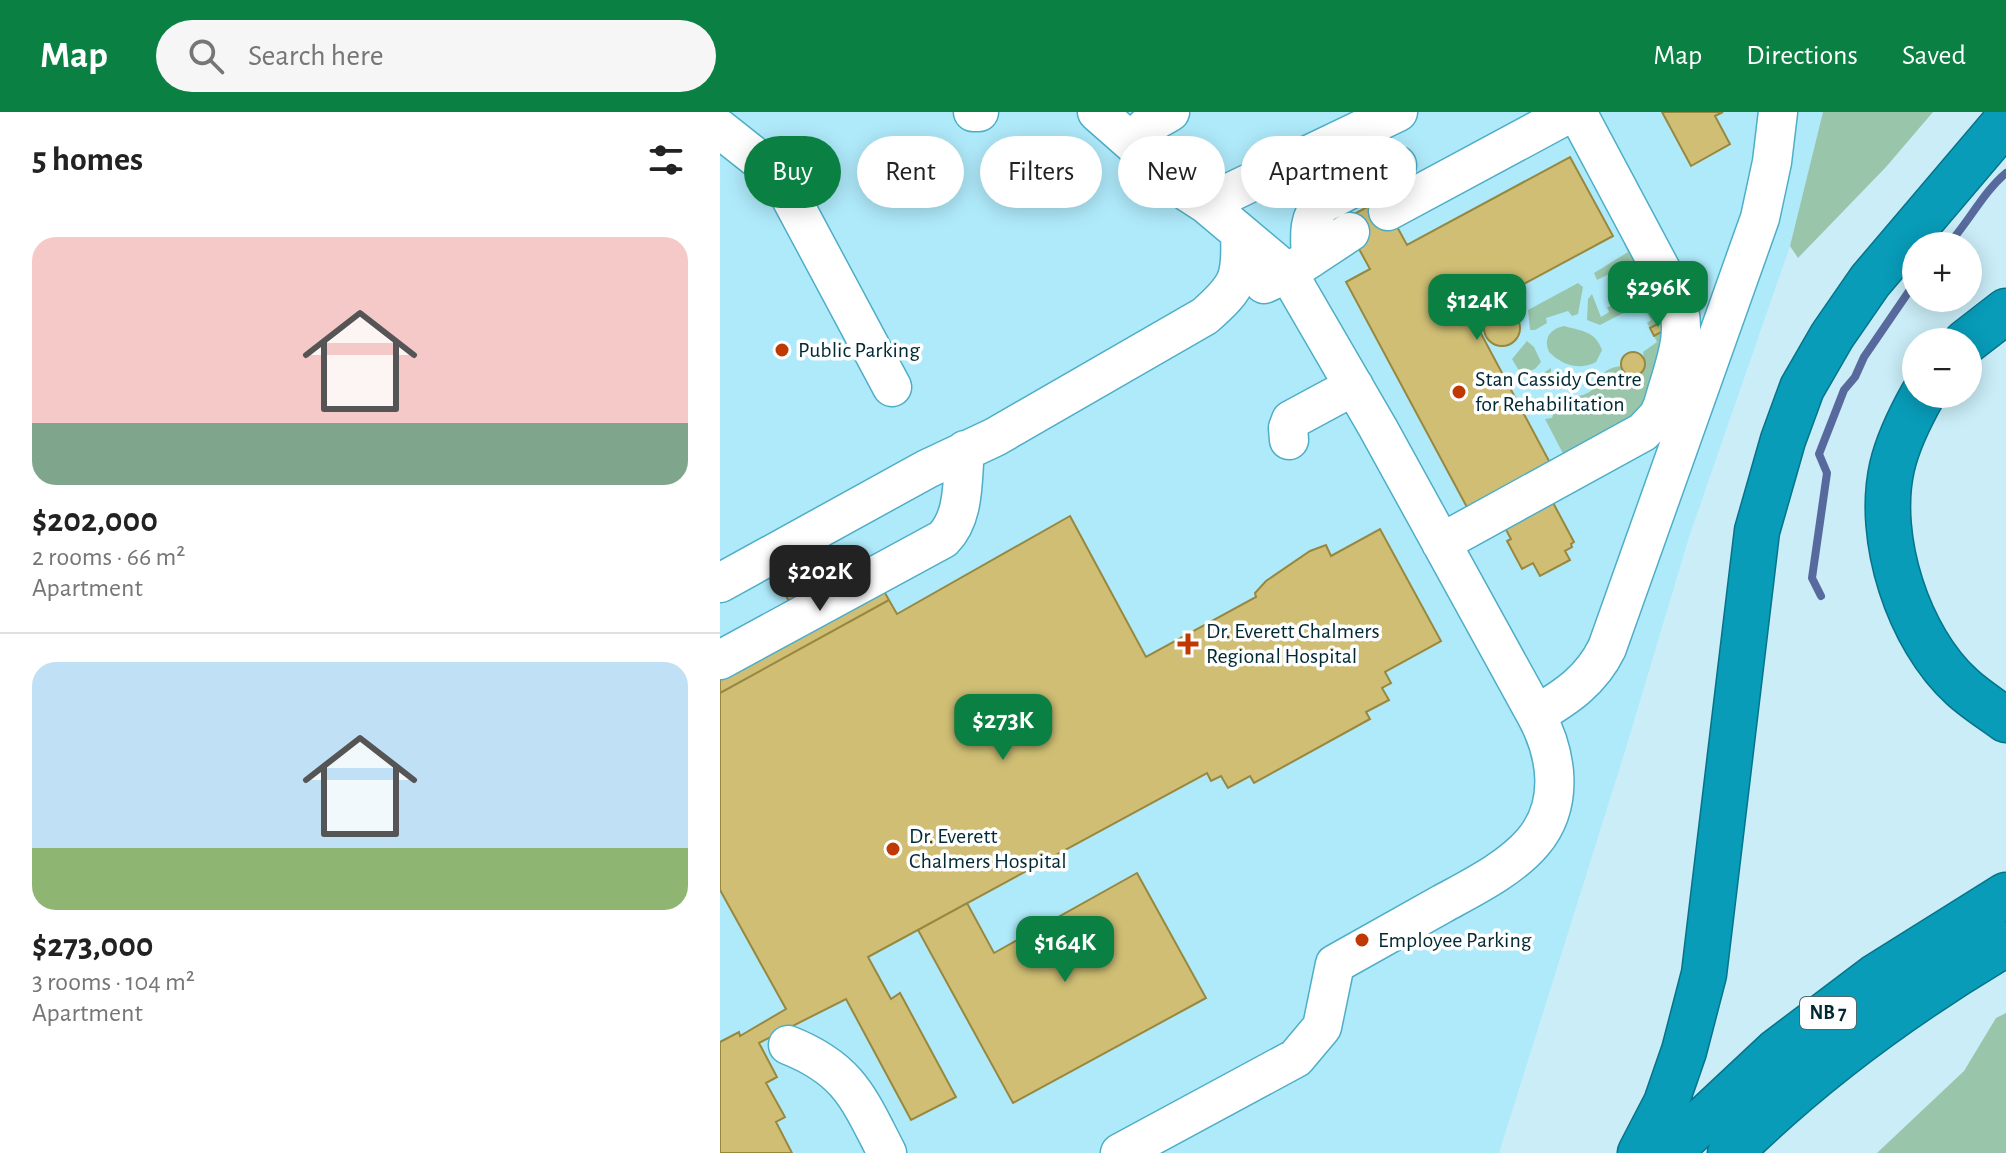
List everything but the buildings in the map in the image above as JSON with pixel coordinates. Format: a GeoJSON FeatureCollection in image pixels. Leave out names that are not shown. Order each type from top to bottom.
{"type":"FeatureCollection","features":[{"type":"Feature","properties":{"kind":"highway"},"geometry":{"type":"LineString","coordinates":[[1640,1153],[1666,1103],[1684,1051],[1704,974],[1757,531],[1768,483],[1783,440],[1802,388],[1832,336],[1870,281],[2006,121]]}},
{"type":"Feature","properties":{"kind":"highway"},"geometry":{"type":"LineString","coordinates":[[1982,330],[2006,311]]}},
{"type":"Feature","properties":{"kind":"highway"},"geometry":{"type":"LineString","coordinates":[[1916,408],[1892,468],[1887,502],[1896,573],[1932,652],[1961,686],[2006,720]]}},
{"type":"Feature","properties":{"kind":"highway","name":"NB 7"},"geometry":{"type":"LineString","coordinates":[[1668,1153],[1777,1051],[1875,977],[2006,895]]}},
{"type":"Feature","properties":{"kind":"highway","name":"NB 7"},"geometry":{"type":"LineString","coordinates":[[1740,1146],[1810,1079],[1940,983],[2006,944]]}},
{"type":"Feature","properties":{"kind":"lane"},"geometry":{"type":"LineString","coordinates":[[730,112],[763,136]]}},
{"type":"Feature","properties":{"kind":"lane"},"geometry":{"type":"LineString","coordinates":[[973,112],[979,112]]}},
{"type":"Feature","properties":{"kind":"lane"},"geometry":{"type":"LineString","coordinates":[[1097,112],[1151,123]]}},
{"type":"Feature","properties":{"kind":"lane"},"geometry":{"type":"LineString","coordinates":[[1416,184],[1575,112],[1682,314],[1682,334],[1663,405],[1658,416],[1643,432],[1441,543]]}},
{"type":"Feature","properties":{"kind":"lane"},"geometry":{"type":"LineString","coordinates":[[1536,715],[1572,693],[1585,681],[1598,666],[1607,648],[1760,218],[1772,162],[1778,112]]}},
{"type":"Feature","properties":{"kind":"lane"},"geometry":{"type":"LineString","coordinates":[[1225,195],[1387,118]]}},
{"type":"Feature","properties":{"kind":"lane"},"geometry":{"type":"LineString","coordinates":[[720,129],[744,148]]}},
{"type":"Feature","properties":{"kind":"lane"},"geometry":{"type":"LineString","coordinates":[[796,208],[892,387]]}},
{"type":"Feature","properties":{"kind":"lane"},"geometry":{"type":"LineString","coordinates":[[1120,1153],[1296,1058],[1322,1027],[1335,964],[1492,876],[1534,841],[1547,817],[1555,789],[1555,761],[1548,737],[1349,378],[1299,266],[1240,233],[1211,208]]}},
{"type":"Feature","properties":{"kind":"lane"},"geometry":{"type":"LineString","coordinates":[[1299,266],[1314,212],[1318,208]]}},
{"type":"Feature","properties":{"kind":"lane"},"geometry":{"type":"LineString","coordinates":[[720,583],[927,469],[995,437],[1205,316],[1299,266],[1350,232]]}},
{"type":"Feature","properties":{"kind":"lane"},"geometry":{"type":"LineString","coordinates":[[1205,316],[1230,295],[1238,277],[1240,233]]}},
{"type":"Feature","properties":{"kind":"lane"},"geometry":{"type":"LineString","coordinates":[[1282,428],[1288,428],[1291,420],[1349,378]]}},
{"type":"Feature","properties":{"kind":"lane"},"geometry":{"type":"LineString","coordinates":[[720,660],[943,539],[956,523],[959,512],[965,450]]}},
{"type":"Feature","properties":{"kind":"lane"},"geometry":{"type":"LineString","coordinates":[[912,554],[925,542],[939,513],[939,499],[927,469]]}},
{"type":"Feature","properties":{"kind":"lane"},"geometry":{"type":"LineString","coordinates":[[788,1045],[812,1055],[844,1079],[856,1094],[887,1153]]}},
{"type":"Feature","properties":{"kind":"shaded area","name":"Dr. Everett Chalmers Regional Hospital"},"geometry":{"type":"Polygon","coordinates":[[[720,112],[1823,112],[1790,246],[1689,537],[1499,1153],[720,1153],[720,112]]]}},
{"type":"Feature","properties":{"kind":"green space"},"geometry":{"type":"Polygon","coordinates":[[[1823,112],[1933,112],[1886,167],[1798,258],[1790,246],[1823,112]]]}},
{"type":"Feature","properties":{"kind":"green space"},"geometry":{"type":"Polygon","coordinates":[[[1627,242],[1666,320],[1671,339],[1651,409],[1643,422],[1568,463],[1545,419],[1552,418],[1562,401],[1593,389],[1609,369],[1622,366],[1625,373],[1634,376],[1642,372],[1645,363],[1643,352],[1657,342],[1654,336],[1665,330],[1661,322],[1650,328],[1647,323],[1651,320],[1646,311],[1642,313],[1636,302],[1629,306],[1631,309],[1600,325],[1587,320],[1588,299],[1592,294],[1601,317],[1609,312],[1607,307],[1626,302],[1622,295],[1629,291],[1623,280],[1615,284],[1609,274],[1597,280],[1594,273],[1628,252],[1624,244],[1627,242]]]}},
{"type":"Feature","properties":{"kind":"green space"},"geometry":{"type":"Polygon","coordinates":[[[1578,283],[1583,287],[1578,314],[1572,316],[1568,311],[1546,318],[1547,323],[1530,330],[1528,310],[1578,283]]]}},
{"type":"Feature","properties":{"kind":"green space"},"geometry":{"type":"Polygon","coordinates":[[[1564,326],[1586,332],[1599,343],[1602,350],[1596,362],[1583,366],[1571,365],[1549,352],[1549,335],[1564,326]]]}},
{"type":"Feature","properties":{"kind":"green space"},"geometry":{"type":"Polygon","coordinates":[[[1527,341],[1534,347],[1541,362],[1535,369],[1524,373],[1512,359],[1527,341]]]}},
{"type":"Feature","properties":{"kind":"green space"},"geometry":{"type":"Polygon","coordinates":[[[1551,368],[1551,373],[1560,378],[1562,374],[1564,382],[1561,390],[1531,381],[1551,368]]]}},
{"type":"Feature","properties":{"kind":"green space"},"geometry":{"type":"Polygon","coordinates":[[[2006,1013],[2006,1153],[1877,1153],[1964,1071],[1996,1018],[2006,1013]]]}},
{"type":"Feature","properties":{"kind":"waterway"},"geometry":{"type":"LineString","coordinates":[[1958,232],[2006,173]]}},
{"type":"Feature","properties":{"kind":"waterway"},"geometry":{"type":"LineString","coordinates":[[1821,596],[1812,578],[1827,473],[1819,454],[1844,390],[1902,301]]}},
{"type":"Feature","properties":{"kind":"place","name":"Public Parking"},"geometry":{"type":"Point","coordinates":[782,350]}},
{"type":"Feature","properties":{"kind":"place","name":"Stan Cassidy Centre for Rehabilitation"},"geometry":{"type":"Point","coordinates":[1459,392]}},
{"type":"Feature","properties":{"kind":"place","name":"Dr. Everett Chalmers Regional Hospital"},"geometry":{"type":"Point","coordinates":[1188,644]}},
{"type":"Feature","properties":{"kind":"place","name":"Dr. Everett Chalmers Hospital"},"geometry":{"type":"Point","coordinates":[893,849]}},
{"type":"Feature","properties":{"kind":"place","name":"Employee Parking"},"geometry":{"type":"Point","coordinates":[1362,940]}}]}
